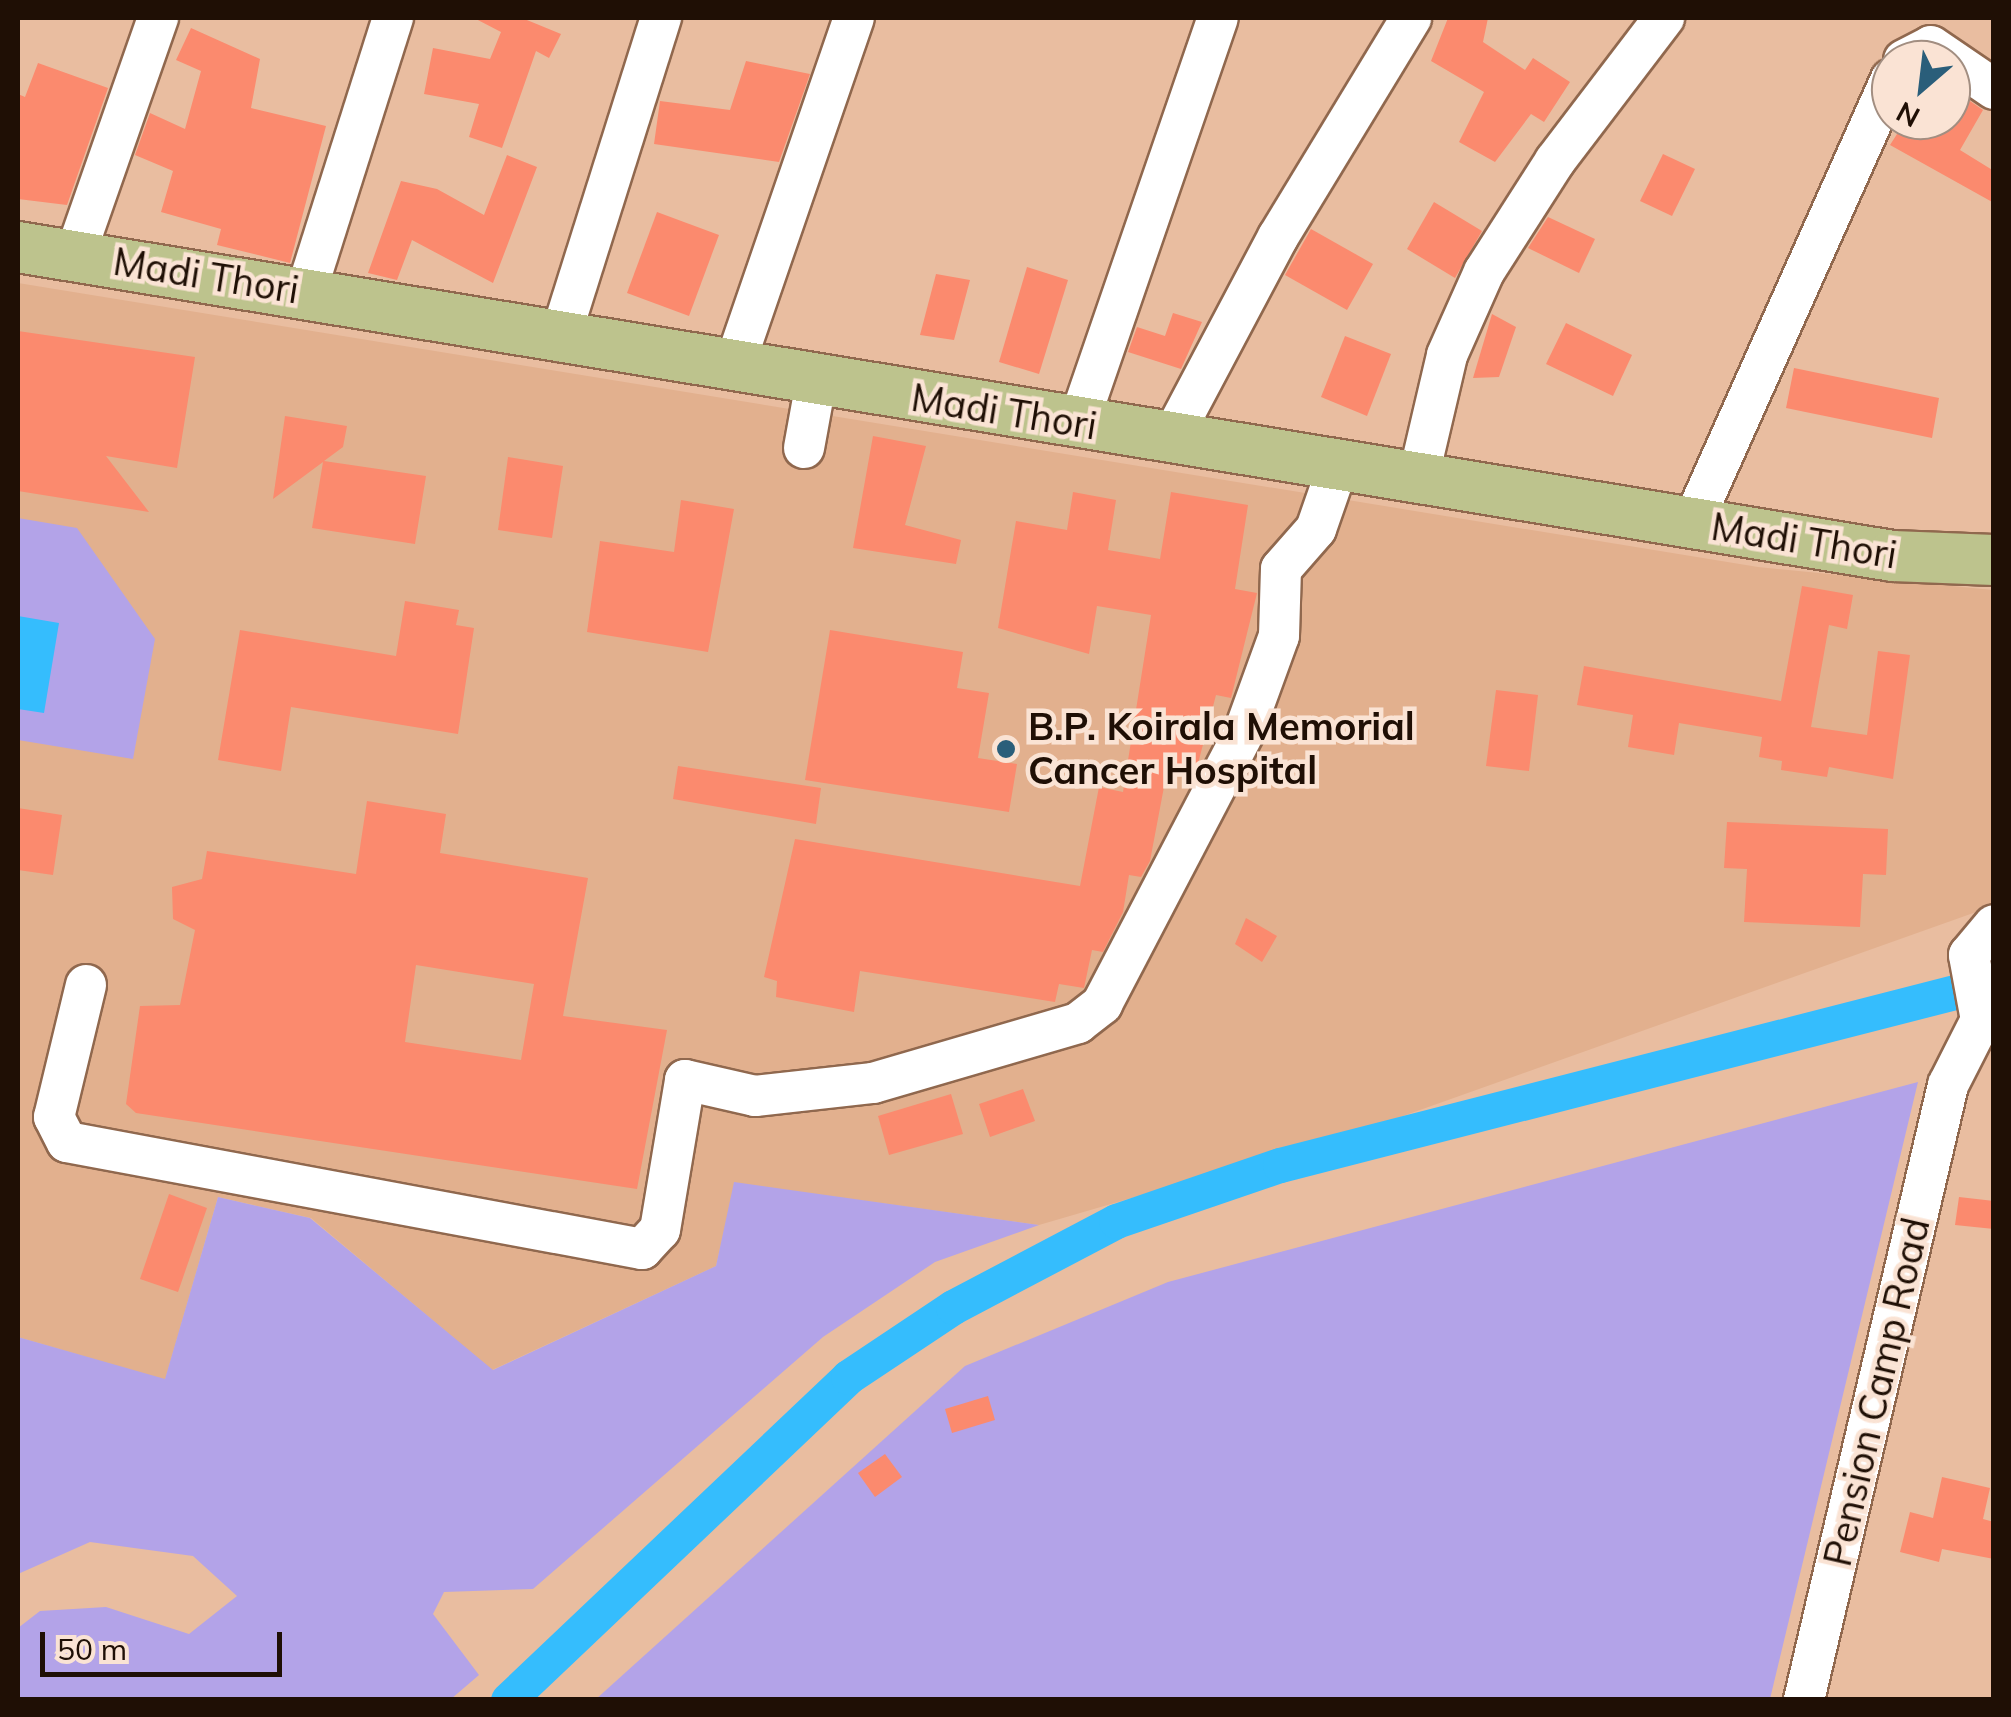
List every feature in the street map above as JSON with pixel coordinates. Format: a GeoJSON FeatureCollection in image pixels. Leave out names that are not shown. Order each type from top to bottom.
{"type":"FeatureCollection","features":[{"type":"Feature","properties":{"kind":"main road","name":"Madi Thori"},"geometry":{"type":"LineString","coordinates":[[18,247],[306,292],[559,341],[1892,556],[1994,560]]}},
{"type":"Feature","properties":{"kind":"street"},"geometry":{"type":"LineString","coordinates":[[75,255],[158,18]]}},
{"type":"Feature","properties":{"kind":"street"},"geometry":{"type":"LineString","coordinates":[[306,292],[394,18]]}},
{"type":"Feature","properties":{"kind":"street"},"geometry":{"type":"LineString","coordinates":[[559,341],[662,18]]}},
{"type":"Feature","properties":{"kind":"street"},"geometry":{"type":"LineString","coordinates":[[733,369],[854,18]]}},
{"type":"Feature","properties":{"kind":"street"},"geometry":{"type":"LineString","coordinates":[[1078,424],[1218,18]]}},
{"type":"Feature","properties":{"kind":"street"},"geometry":{"type":"LineString","coordinates":[[1171,439],[1278,237],[1411,18]]}},
{"type":"Feature","properties":{"kind":"street"},"geometry":{"type":"LineString","coordinates":[[1418,479],[1447,354],[1484,272],[1555,160],[1664,18]]}},
{"type":"Feature","properties":{"kind":"street"},"geometry":{"type":"LineString","coordinates":[[1971,73],[1994,89]]}},
{"type":"Feature","properties":{"kind":"street"},"geometry":{"type":"LineString","coordinates":[[1692,524],[1871,124]]}},
{"type":"Feature","properties":{"kind":"street"},"geometry":{"type":"LineString","coordinates":[[804,448],[816,382]]}},
{"type":"Feature","properties":{"kind":"street"},"geometry":{"type":"LineString","coordinates":[[86,985],[54,1118],[67,1142],[642,1249],[660,1230],[686,1080],[755,1096],[872,1083],[1078,1022],[1102,1004],[1244,732],[1279,636],[1282,569],[1316,528],[1338,466]]}},
{"type":"Feature","properties":{"kind":"street","name":"Pension Camp Road"},"geometry":{"type":"LineString","coordinates":[[1804,1700],[1948,1085],[1981,1020],[1968,975],[1981,932],[1994,925]]}},
{"type":"Feature","properties":{"kind":"shaded area","name":"B.P. Koirala Memorial Cancer Hospital"},"geometry":{"type":"Polygon","coordinates":[[[18,283],[1758,567],[1993,590],[1993,906],[1361,1131],[1039,1225],[735,1183],[716,1266],[492,1370],[311,1218],[218,1197],[165,1380],[18,1337],[18,283]]]}},
{"type":"Feature","properties":{"kind":"shaded area"},"geometry":{"type":"Polygon","coordinates":[[[18,518],[77,528],[155,639],[133,759],[18,740],[18,518]]]}},
{"type":"Feature","properties":{"kind":"shaded area"},"geometry":{"type":"Polygon","coordinates":[[[1918,1082],[1770,1699],[595,1700],[965,1366],[1168,1282],[1918,1082]]]}},
{"type":"Feature","properties":{"kind":"shaded area"},"geometry":{"type":"Polygon","coordinates":[[[734,1182],[1039,1225],[935,1262],[823,1337],[533,1589],[444,1592],[433,1614],[479,1675],[451,1699],[18,1699],[18,1628],[40,1611],[106,1607],[189,1634],[237,1596],[193,1556],[90,1542],[18,1574],[18,1337],[165,1379],[218,1197],[310,1218],[493,1370],[716,1266],[734,1182]]]}},
{"type":"Feature","properties":{"kind":"water"},"geometry":{"type":"Polygon","coordinates":[[[18,616],[59,623],[44,713],[18,709],[18,616]]]}},
{"type":"Feature","properties":{"kind":"building"},"geometry":{"type":"Polygon","coordinates":[[[474,18],[522,18],[561,34],[549,58],[536,51],[502,148],[469,137],[479,104],[424,94],[433,48],[490,59],[501,32],[474,18]]]}},
{"type":"Feature","properties":{"kind":"building"},"geometry":{"type":"Polygon","coordinates":[[[1448,18],[1488,18],[1483,42],[1525,70],[1533,58],[1570,82],[1544,122],[1531,114],[1495,162],[1459,142],[1484,92],[1431,61],[1448,18]]]}},
{"type":"Feature","properties":{"kind":"building"},"geometry":{"type":"Polygon","coordinates":[[[191,28],[260,59],[251,108],[326,126],[290,263],[217,245],[221,229],[161,212],[173,171],[135,155],[150,113],[185,129],[201,71],[176,60],[191,28]]]}},
{"type":"Feature","properties":{"kind":"building"},"geometry":{"type":"Polygon","coordinates":[[[746,61],[810,74],[779,162],[654,144],[660,101],[730,110],[746,61]]]}},
{"type":"Feature","properties":{"kind":"building"},"geometry":{"type":"Polygon","coordinates":[[[38,63],[108,88],[67,205],[18,199],[18,94],[25,97],[38,63]]]}},
{"type":"Feature","properties":{"kind":"building"},"geometry":{"type":"Polygon","coordinates":[[[1971,102],[1983,110],[1971,131],[1971,102]]]}},
{"type":"Feature","properties":{"kind":"building"},"geometry":{"type":"Polygon","coordinates":[[[1893,140],[1966,140],[1960,150],[1994,171],[1994,203],[1890,145],[1893,140]]]}},
{"type":"Feature","properties":{"kind":"building"},"geometry":{"type":"Polygon","coordinates":[[[1663,154],[1695,169],[1672,216],[1640,201],[1663,154]]]}},
{"type":"Feature","properties":{"kind":"building"},"geometry":{"type":"Polygon","coordinates":[[[507,155],[537,167],[493,283],[412,240],[397,280],[368,273],[401,181],[437,189],[484,215],[507,155]]]}},
{"type":"Feature","properties":{"kind":"building"},"geometry":{"type":"Polygon","coordinates":[[[1434,202],[1482,231],[1455,278],[1407,249],[1434,202]]]}},
{"type":"Feature","properties":{"kind":"building"},"geometry":{"type":"Polygon","coordinates":[[[657,212],[719,235],[689,316],[627,293],[657,212]]]}},
{"type":"Feature","properties":{"kind":"building"},"geometry":{"type":"Polygon","coordinates":[[[1548,217],[1595,239],[1579,273],[1528,248],[1548,217]]]}},
{"type":"Feature","properties":{"kind":"building"},"geometry":{"type":"Polygon","coordinates":[[[1311,229],[1373,264],[1347,310],[1285,275],[1311,229]]]}},
{"type":"Feature","properties":{"kind":"building"},"geometry":{"type":"Polygon","coordinates":[[[1027,267],[1068,280],[1039,374],[999,362],[1027,267]]]}},
{"type":"Feature","properties":{"kind":"building"},"geometry":{"type":"Polygon","coordinates":[[[936,274],[970,280],[954,340],[920,335],[936,274]]]}},
{"type":"Feature","properties":{"kind":"building"},"geometry":{"type":"Polygon","coordinates":[[[1173,313],[1202,322],[1181,369],[1128,352],[1137,327],[1165,336],[1173,313]]]}},
{"type":"Feature","properties":{"kind":"building"},"geometry":{"type":"Polygon","coordinates":[[[1492,314],[1516,327],[1499,377],[1473,378],[1492,314]]]}},
{"type":"Feature","properties":{"kind":"building"},"geometry":{"type":"Polygon","coordinates":[[[1566,323],[1632,355],[1613,396],[1546,364],[1566,323]]]}},
{"type":"Feature","properties":{"kind":"building"},"geometry":{"type":"Polygon","coordinates":[[[18,331],[195,357],[177,468],[106,456],[149,512],[18,491],[18,331]]]}},
{"type":"Feature","properties":{"kind":"building"},"geometry":{"type":"Polygon","coordinates":[[[1345,336],[1391,354],[1367,416],[1321,397],[1345,336]]]}},
{"type":"Feature","properties":{"kind":"building"},"geometry":{"type":"Polygon","coordinates":[[[1794,368],[1939,398],[1932,438],[1786,408],[1794,368]]]}},
{"type":"Feature","properties":{"kind":"building"},"geometry":{"type":"Polygon","coordinates":[[[285,416],[347,426],[343,447],[324,461],[426,476],[415,544],[312,528],[323,462],[273,499],[285,416]]]}},
{"type":"Feature","properties":{"kind":"building"},"geometry":{"type":"Polygon","coordinates":[[[873,436],[926,446],[905,525],[961,540],[956,564],[853,548],[873,436]]]}},
{"type":"Feature","properties":{"kind":"building"},"geometry":{"type":"Polygon","coordinates":[[[508,457],[563,466],[552,538],[498,530],[508,457]]]}},
{"type":"Feature","properties":{"kind":"building"},"geometry":{"type":"Polygon","coordinates":[[[1073,492],[1116,500],[1108,550],[1160,559],[1171,492],[1248,505],[1235,589],[1257,593],[1231,698],[1216,695],[1195,775],[1167,771],[1150,861],[1141,877],[1129,875],[1123,912],[1103,952],[1092,950],[1084,988],[1059,984],[1055,1002],[860,971],[854,1012],[776,997],[777,981],[764,977],[795,839],[1080,886],[1099,787],[1123,792],[1151,615],[1097,606],[1089,654],[998,628],[1016,521],[1067,530],[1073,492]]]}},
{"type":"Feature","properties":{"kind":"building"},"geometry":{"type":"Polygon","coordinates":[[[681,500],[734,509],[708,652],[587,632],[600,541],[674,552],[681,500]]]}},
{"type":"Feature","properties":{"kind":"building"},"geometry":{"type":"Polygon","coordinates":[[[1802,586],[1853,595],[1847,629],[1829,625],[1811,727],[1867,735],[1878,651],[1910,655],[1893,779],[1829,767],[1827,777],[1781,770],[1782,761],[1759,757],[1762,737],[1679,723],[1674,755],[1628,747],[1633,715],[1577,705],[1584,666],[1781,701],[1802,586]]]}},
{"type":"Feature","properties":{"kind":"building"},"geometry":{"type":"Polygon","coordinates":[[[405,601],[459,610],[456,625],[474,628],[458,734],[291,707],[281,771],[218,760],[240,630],[396,656],[405,601]]]}},
{"type":"Feature","properties":{"kind":"building"},"geometry":{"type":"Polygon","coordinates":[[[830,630],[963,652],[957,688],[989,693],[978,758],[1017,764],[1009,812],[805,780],[830,630]]]}},
{"type":"Feature","properties":{"kind":"building"},"geometry":{"type":"Polygon","coordinates":[[[1496,690],[1538,695],[1529,771],[1486,766],[1496,690]]]}},
{"type":"Feature","properties":{"kind":"building"},"geometry":{"type":"Polygon","coordinates":[[[678,766],[821,788],[816,824],[673,799],[678,766]]]}},
{"type":"Feature","properties":{"kind":"building"},"geometry":{"type":"Polygon","coordinates":[[[367,801],[446,814],[440,853],[588,878],[563,1016],[667,1030],[637,1189],[136,1113],[126,1104],[140,1006],[180,1005],[195,930],[173,919],[172,887],[202,879],[207,851],[356,874],[367,801]],[[416,965],[405,1042],[521,1060],[534,984],[416,965]]]}},
{"type":"Feature","properties":{"kind":"building"},"geometry":{"type":"Polygon","coordinates":[[[18,808],[62,815],[53,875],[18,870],[18,808]]]}},
{"type":"Feature","properties":{"kind":"building"},"geometry":{"type":"Polygon","coordinates":[[[1727,822],[1888,829],[1886,875],[1863,874],[1860,927],[1744,922],[1747,869],[1724,868],[1727,822]]]}},
{"type":"Feature","properties":{"kind":"building"},"geometry":{"type":"Polygon","coordinates":[[[1246,918],[1277,936],[1262,962],[1235,944],[1246,918]]]}},
{"type":"Feature","properties":{"kind":"building"},"geometry":{"type":"Polygon","coordinates":[[[1023,1089],[1035,1121],[990,1137],[979,1104],[1023,1089]]]}},
{"type":"Feature","properties":{"kind":"building"},"geometry":{"type":"Polygon","coordinates":[[[951,1094],[963,1134],[889,1155],[878,1116],[951,1094]]]}},
{"type":"Feature","properties":{"kind":"building"},"geometry":{"type":"Polygon","coordinates":[[[169,1194],[207,1208],[178,1292],[140,1279],[169,1194]]]}},
{"type":"Feature","properties":{"kind":"building"},"geometry":{"type":"Polygon","coordinates":[[[1959,1197],[1994,1201],[1994,1229],[1955,1225],[1959,1197]]]}},
{"type":"Feature","properties":{"kind":"building"},"geometry":{"type":"Polygon","coordinates":[[[988,1396],[995,1420],[952,1433],[945,1409],[988,1396]]]}},
{"type":"Feature","properties":{"kind":"building"},"geometry":{"type":"Polygon","coordinates":[[[885,1454],[902,1477],[875,1497],[858,1473],[885,1454]]]}},
{"type":"Feature","properties":{"kind":"building"},"geometry":{"type":"Polygon","coordinates":[[[1942,1477],[1990,1488],[1983,1519],[1994,1522],[1994,1559],[1942,1549],[1939,1562],[1900,1552],[1910,1512],[1933,1518],[1942,1477]]]}},
{"type":"Feature","properties":{"kind":"waterway"},"geometry":{"type":"LineString","coordinates":[[508,1700],[848,1377],[953,1307],[1116,1221],[1280,1165],[1994,982]]}},
{"type":"Feature","properties":{"kind":"place","name":"B.P. Koirala Memorial Cancer Hospital"},"geometry":{"type":"Point","coordinates":[1006,749]}}]}
